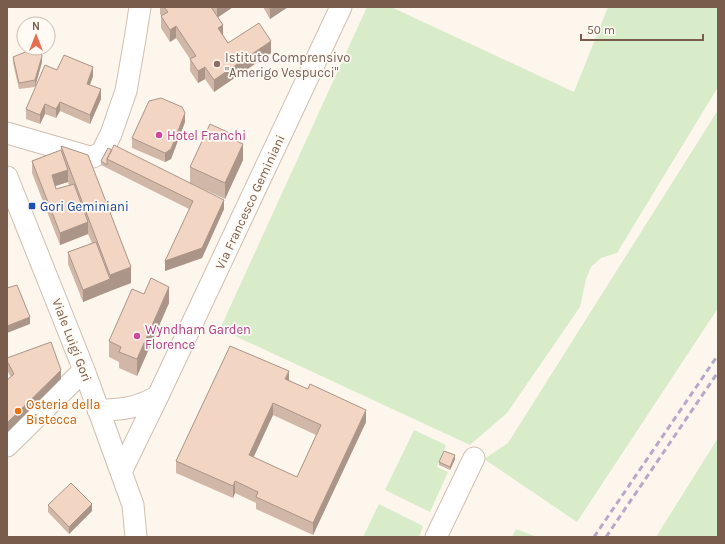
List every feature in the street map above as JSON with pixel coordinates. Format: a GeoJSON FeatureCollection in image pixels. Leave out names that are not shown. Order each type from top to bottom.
{"type":"FeatureCollection","features":[{"type":"Feature","properties":{"kind":"street"},"geometry":{"type":"LineString","coordinates":[[7,133],[90,157],[102,152],[111,134],[126,91],[140,7]]}},
{"type":"Feature","properties":{"kind":"street","name":"Via Francesco Geminiani"},"geometry":{"type":"LineString","coordinates":[[121,472],[341,7]]}},
{"type":"Feature","properties":{"kind":"street","name":"Viale Luigi Gori"},"geometry":{"type":"LineString","coordinates":[[7,177],[84,370],[133,505],[136,537]]}},
{"type":"Feature","properties":{"kind":"street"},"geometry":{"type":"LineString","coordinates":[[7,446],[84,370]]}},
{"type":"Feature","properties":{"kind":"street"},"geometry":{"type":"LineString","coordinates":[[98,410],[129,408],[149,402],[158,396]]}},
{"type":"Feature","properties":{"kind":"street"},"geometry":{"type":"LineString","coordinates":[[436,537],[474,458]]}},
{"type":"Feature","properties":{"kind":"street","name":"Viale Luigi Gori"},"geometry":{"type":"LineString","coordinates":[[133,505],[141,514],[148,527],[151,537]]}},
{"type":"Feature","properties":{"kind":"green space"},"geometry":{"type":"Polygon","coordinates":[[[367,7],[391,7],[574,92],[608,7],[718,7],[718,87],[617,253],[601,258],[591,267],[586,279],[580,307],[507,413],[470,445],[220,329],[367,7]]]}},
{"type":"Feature","properties":{"kind":"green space"},"geometry":{"type":"Polygon","coordinates":[[[718,110],[718,308],[577,522],[484,459],[508,443],[718,110]]]}},
{"type":"Feature","properties":{"kind":"green space"},"geometry":{"type":"Polygon","coordinates":[[[414,430],[446,445],[437,467],[448,472],[430,512],[385,490],[414,430]]]}},
{"type":"Feature","properties":{"kind":"green space"},"geometry":{"type":"Polygon","coordinates":[[[718,438],[718,537],[656,537],[718,438]]]}},
{"type":"Feature","properties":{"kind":"green space"},"geometry":{"type":"Polygon","coordinates":[[[379,504],[423,526],[419,537],[363,537],[379,504]]]}},
{"type":"Feature","properties":{"kind":"green space"},"geometry":{"type":"Polygon","coordinates":[[[516,529],[537,537],[512,537],[516,529]]]}},
{"type":"Feature","properties":{"kind":"building"},"geometry":{"type":"Polygon","coordinates":[[[164,7],[211,7],[223,25],[218,28],[228,43],[259,23],[271,41],[214,80],[205,67],[198,71],[190,59],[196,56],[176,26],[170,30],[161,16],[168,12],[164,7]]]}},
{"type":"Feature","properties":{"kind":"building"},"geometry":{"type":"Polygon","coordinates":[[[64,55],[93,67],[87,84],[101,89],[90,115],[60,102],[56,109],[45,104],[40,115],[26,109],[45,65],[57,70],[64,55]]]}},
{"type":"Feature","properties":{"kind":"building"},"geometry":{"type":"Polygon","coordinates":[[[42,56],[35,80],[19,83],[13,57],[42,56]]]}},
{"type":"Feature","properties":{"kind":"building","name":"Hotel Franchi"},"geometry":{"type":"Polygon","coordinates":[[[161,98],[182,107],[185,113],[171,149],[165,153],[132,138],[149,101],[161,98]]]}},
{"type":"Feature","properties":{"kind":"building"},"geometry":{"type":"Polygon","coordinates":[[[210,124],[236,136],[234,140],[243,144],[225,183],[190,167],[210,124]]]}},
{"type":"Feature","properties":{"kind":"building"},"geometry":{"type":"Polygon","coordinates":[[[114,145],[224,200],[202,248],[165,261],[193,201],[107,159],[114,145]]]}},
{"type":"Feature","properties":{"kind":"building"},"geometry":{"type":"Polygon","coordinates":[[[61,146],[88,155],[131,267],[110,275],[61,146]]]}},
{"type":"Feature","properties":{"kind":"building"},"geometry":{"type":"Polygon","coordinates":[[[108,148],[112,150],[107,159],[107,165],[101,161],[108,148]]]}},
{"type":"Feature","properties":{"kind":"building"},"geometry":{"type":"Polygon","coordinates":[[[61,150],[68,170],[52,175],[56,189],[74,184],[88,222],[60,233],[32,161],[61,150]]]}},
{"type":"Feature","properties":{"kind":"building"},"geometry":{"type":"Polygon","coordinates":[[[96,242],[110,279],[83,290],[68,252],[96,242]]]}},
{"type":"Feature","properties":{"kind":"building","name":"Wyndham Garden Florence"},"geometry":{"type":"Polygon","coordinates":[[[151,278],[169,287],[137,359],[119,352],[121,347],[109,341],[132,289],[144,294],[151,278]]]}},
{"type":"Feature","properties":{"kind":"building"},"geometry":{"type":"Polygon","coordinates":[[[17,285],[30,317],[7,326],[7,288],[17,285]]]}},
{"type":"Feature","properties":{"kind":"building","name":"Osteria della Bistecca"},"geometry":{"type":"Polygon","coordinates":[[[51,342],[61,370],[7,423],[7,380],[14,374],[7,361],[7,358],[51,342]]]}},
{"type":"Feature","properties":{"kind":"building"},"geometry":{"type":"Polygon","coordinates":[[[230,346],[289,371],[285,379],[308,389],[310,384],[366,410],[313,523],[256,497],[258,492],[235,481],[233,486],[176,461],[230,346]],[[273,403],[249,455],[297,477],[321,425],[273,403]]]}},
{"type":"Feature","properties":{"kind":"building"},"geometry":{"type":"Polygon","coordinates":[[[444,451],[455,455],[450,467],[439,462],[444,451]]]}},
{"type":"Feature","properties":{"kind":"building"},"geometry":{"type":"Polygon","coordinates":[[[71,483],[92,504],[69,527],[48,505],[71,483]]]}},
{"type":"Feature","properties":{"kind":"railway"},"geometry":{"type":"LineString","coordinates":[[594,537],[718,355]]}},
{"type":"Feature","properties":{"kind":"railway"},"geometry":{"type":"LineString","coordinates":[[606,537],[718,372]]}},
{"type":"Feature","properties":{"kind":"place","name":"Istituto Comprensivo \"Amerigo Vespucci\""},"geometry":{"type":"Point","coordinates":[217,64]}},
{"type":"Feature","properties":{"kind":"place","name":"Hotel Franchi"},"geometry":{"type":"Point","coordinates":[159,135]}},
{"type":"Feature","properties":{"kind":"place","name":"Gori Geminiani"},"geometry":{"type":"Point","coordinates":[32,206]}},
{"type":"Feature","properties":{"kind":"place","name":"Wyndham Garden Florence"},"geometry":{"type":"Point","coordinates":[137,336]}},
{"type":"Feature","properties":{"kind":"place","name":"Osteria della Bistecca"},"geometry":{"type":"Point","coordinates":[18,411]}}]}
